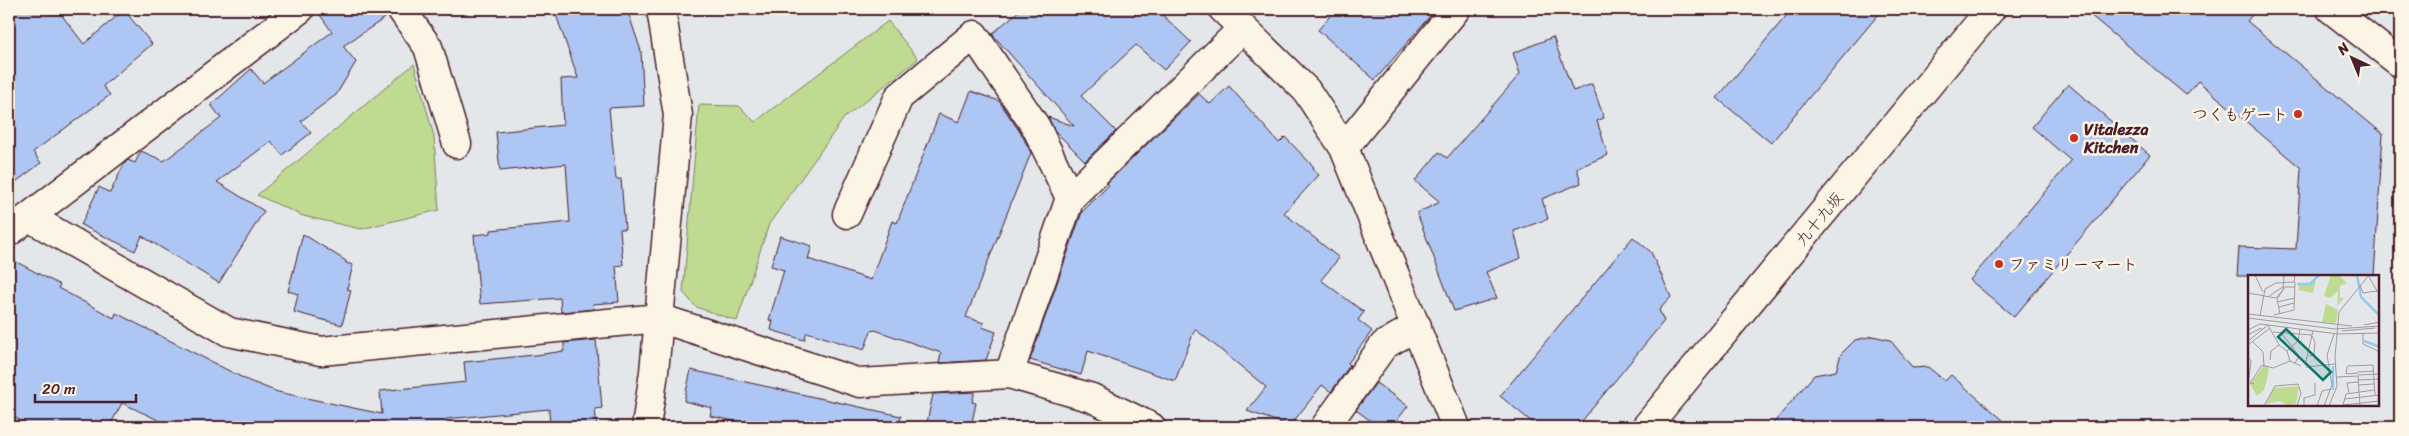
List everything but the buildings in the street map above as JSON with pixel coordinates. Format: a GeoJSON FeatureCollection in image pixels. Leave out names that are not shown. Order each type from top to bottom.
{"type":"FeatureCollection","features":[{"type":"Feature","properties":{"kind":"street"},"geometry":{"type":"LineString","coordinates":[[300,9],[19,224],[229,332],[321,351],[659,318],[860,383],[1009,374],[1092,398],[1151,427]]}},
{"type":"Feature","properties":{"kind":"street"},"geometry":{"type":"LineString","coordinates":[[401,9],[428,47],[457,144]]}},
{"type":"Feature","properties":{"kind":"street"},"geometry":{"type":"LineString","coordinates":[[646,427],[659,318],[678,115],[661,9]]}},
{"type":"Feature","properties":{"kind":"street"},"geometry":{"type":"LineString","coordinates":[[1223,9],[1306,90],[1344,148],[1456,427]]}},
{"type":"Feature","properties":{"kind":"street"},"geometry":{"type":"LineString","coordinates":[[1344,148],[1456,9]]}},
{"type":"Feature","properties":{"kind":"street","name":"九十九坂"},"geometry":{"type":"LineString","coordinates":[[1646,427],[1991,9]]}},
{"type":"Feature","properties":{"kind":"street"},"geometry":{"type":"LineString","coordinates":[[2331,9],[2400,63]]}},
{"type":"Feature","properties":{"kind":"street"},"geometry":{"type":"LineString","coordinates":[[1009,374],[1070,198],[1242,29]]}},
{"type":"Feature","properties":{"kind":"street"},"geometry":{"type":"LineString","coordinates":[[847,214],[899,98],[974,35],[1036,127],[1070,198]]}},
{"type":"Feature","properties":{"kind":"street"},"geometry":{"type":"LineString","coordinates":[[1325,427],[1384,345],[1417,326]]}},
{"type":"Feature","properties":{"kind":"green space"},"geometry":{"type":"Polygon","coordinates":[[[888,21],[918,59],[844,118],[769,224],[737,321],[696,307],[683,292],[699,105],[739,106],[755,122],[888,21]]]}},
{"type":"Feature","properties":{"kind":"green space"},"geometry":{"type":"Polygon","coordinates":[[[414,64],[434,136],[439,210],[361,229],[303,216],[257,195],[414,64]]]}},
{"type":"Feature","properties":{"kind":"place","name":"つくもゲート"},"geometry":{"type":"Point","coordinates":[2298,114]}},
{"type":"Feature","properties":{"kind":"place","name":"Vitalezza Kitchen"},"geometry":{"type":"Point","coordinates":[2074,138]}},
{"type":"Feature","properties":{"kind":"place","name":"ファミリーマート"},"geometry":{"type":"Point","coordinates":[1999,264]}}]}
